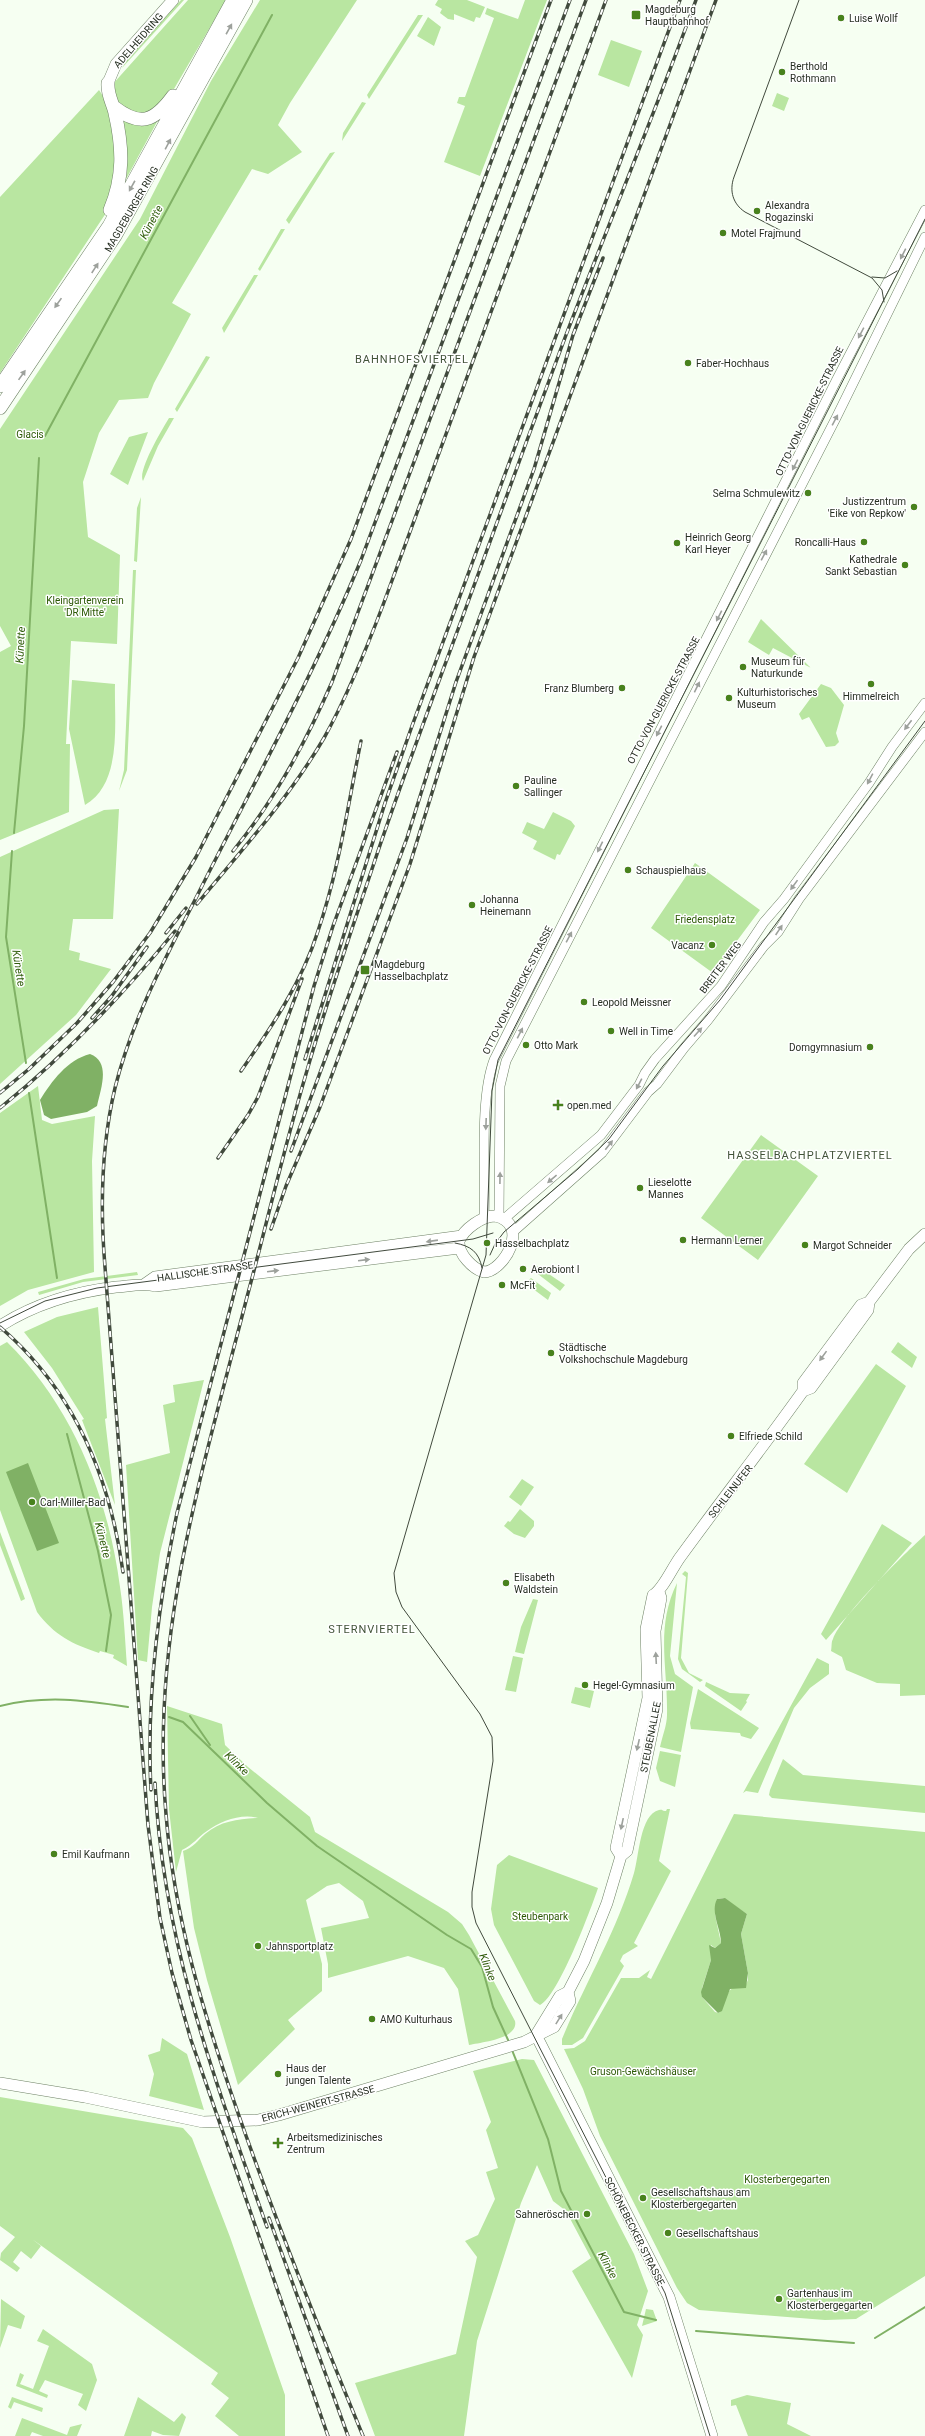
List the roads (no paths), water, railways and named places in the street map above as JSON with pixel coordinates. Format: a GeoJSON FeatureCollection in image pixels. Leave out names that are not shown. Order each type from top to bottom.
{"type":"FeatureCollection","features":[{"type":"Feature","properties":{"kind":"highway","name":"MAGDEBURGER RING"},"geometry":{"type":"LineString","coordinates":[[0,386],[95,247],[133,183],[196,65],[233,0]]}},
{"type":"Feature","properties":{"kind":"highway","name":"MAGDEBURGER RING"},"geometry":{"type":"LineString","coordinates":[[0,408],[84,285],[125,221],[246,0]]}},
{"type":"Feature","properties":{"kind":"highway"},"geometry":{"type":"LineString","coordinates":[[114,107],[135,119],[152,117],[168,104],[196,65]]}},
{"type":"Feature","properties":{"kind":"highway"},"geometry":{"type":"LineString","coordinates":[[95,247],[116,197],[121,174],[121,141],[114,107],[109,96],[108,84]]}},
{"type":"Feature","properties":{"kind":"main road","name":"ADELHEIDRING"},"geometry":{"type":"LineString","coordinates":[[108,84],[116,64],[173,0]]}},
{"type":"Feature","properties":{"kind":"main road"},"geometry":{"type":"LineString","coordinates":[[484,1218],[501,1218],[513,1232],[512,1243],[509,1251],[489,1272],[476,1269],[459,1248],[462,1236],[484,1218]]}},
{"type":"Feature","properties":{"kind":"main road","name":"SCHLEINUFER"},"geometry":{"type":"LineString","coordinates":[[652,1612],[653,1595],[659,1592],[674,1565],[724,1500],[803,1391],[811,1388],[868,1310],[869,1302],[910,1247],[925,1234]]}},
{"type":"Feature","properties":{"kind":"main road","name":"HALLISCHE STRASSE"},"geometry":{"type":"LineString","coordinates":[[145,1284],[155,1277],[462,1236]]}},
{"type":"Feature","properties":{"kind":"main road","name":"HALLISCHE STRASSE"},"geometry":{"type":"LineString","coordinates":[[145,1284],[156,1286],[459,1248]]}},
{"type":"Feature","properties":{"kind":"main road"},"geometry":{"type":"LineString","coordinates":[[0,1326],[24,1312],[67,1296],[145,1284]]}},
{"type":"Feature","properties":{"kind":"main road","name":"STEUBENALLEE"},"geometry":{"type":"LineString","coordinates":[[536,2035],[556,2025],[570,2001],[568,1992],[597,1931],[621,1856],[616,1848],[648,1698],[646,1629],[652,1612]]}},
{"type":"Feature","properties":{"kind":"main road","name":"ERICH-WEINERT-STRASSE"},"geometry":{"type":"LineString","coordinates":[[0,2083],[85,2097],[204,2122],[258,2120],[279,2116],[511,2047],[536,2035]]}},
{"type":"Feature","properties":{"kind":"main road","name":"SCHÖNEBECKER STRASSE"},"geometry":{"type":"LineString","coordinates":[[536,2035],[669,2297],[712,2436]]}},
{"type":"Feature","properties":{"kind":"street","name":"OTTO-VON-GUERICKE-STRASSE"},"geometry":{"type":"LineString","coordinates":[[484,1218],[488,1085],[494,1060],[842,369],[925,210]]}},
{"type":"Feature","properties":{"kind":"street"},"geometry":{"type":"LineString","coordinates":[[501,1218],[500,1086],[506,1060],[836,418],[925,237]]}},
{"type":"Feature","properties":{"kind":"street","name":"BREITER WEG"},"geometry":{"type":"LineString","coordinates":[[501,1218],[601,1134],[639,1085],[655,1059],[721,986],[764,922],[837,826],[925,703]]}},
{"type":"Feature","properties":{"kind":"street"},"geometry":{"type":"LineString","coordinates":[[513,1232],[582,1173],[607,1148],[648,1092],[657,1084],[684,1048],[713,1015],[764,946],[772,941],[799,899],[925,732]]}},
{"type":"Feature","properties":{"kind":"waterway","name":"Künette"},"geometry":{"type":"LineString","coordinates":[[45,436],[272,15]]}},
{"type":"Feature","properties":{"kind":"waterway","name":"Künette"},"geometry":{"type":"LineString","coordinates":[[14,833],[24,726],[39,458]]}},
{"type":"Feature","properties":{"kind":"waterway","name":"Künette"},"geometry":{"type":"LineString","coordinates":[[12,851],[6,937],[26,1063]]}},
{"type":"Feature","properties":{"kind":"waterway","name":"Künette"},"geometry":{"type":"LineString","coordinates":[[29,1093],[57,1278]]}},
{"type":"Feature","properties":{"kind":"waterway","name":"Künette"},"geometry":{"type":"LineString","coordinates":[[67,1434],[98,1551],[111,1615],[106,1651]]}},
{"type":"Feature","properties":{"kind":"waterway","name":"Klinke"},"geometry":{"type":"LineString","coordinates":[[0,1706],[33,1701],[64,1700],[95,1702],[128,1707]]}},
{"type":"Feature","properties":{"kind":"waterway","name":"Künette"},"geometry":{"type":"LineString","coordinates":[[190,1716],[210,1745]]}},
{"type":"Feature","properties":{"kind":"waterway","name":"Klinke"},"geometry":{"type":"LineString","coordinates":[[169,1717],[183,1722],[267,1803],[317,1846],[447,1935],[471,1949],[482,1967],[493,2007],[509,2042]]}},
{"type":"Feature","properties":{"kind":"waterway","name":"Klinke"},"geometry":{"type":"LineString","coordinates":[[512,2050],[548,2139],[561,2191],[624,2312],[656,2320]]}},
{"type":"Feature","properties":{"kind":"waterway","name":"Klinke"},"geometry":{"type":"LineString","coordinates":[[875,2338],[925,2307]]}},
{"type":"Feature","properties":{"kind":"waterway","name":"Klinke"},"geometry":{"type":"LineString","coordinates":[[696,2331],[854,2343]]}},
{"type":"Feature","properties":{"kind":"tram line"},"geometry":{"type":"LineString","coordinates":[[799,0],[734,177],[732,187],[733,197],[741,209],[745,212],[872,278],[882,290],[884,302]]}},
{"type":"Feature","properties":{"kind":"tram line"},"geometry":{"type":"LineString","coordinates":[[710,2436],[665,2293],[476,1923],[472,1907],[472,1892],[493,1761],[492,1737],[480,1714],[402,1607],[396,1592],[394,1573],[486,1255],[492,1091],[498,1060],[925,219]]}},
{"type":"Feature","properties":{"kind":"tram line"},"geometry":{"type":"LineString","coordinates":[[872,277],[885,278],[897,271]]}},
{"type":"Feature","properties":{"kind":"tram line"},"geometry":{"type":"LineString","coordinates":[[490,1255],[495,1244],[504,1232],[578,1169],[609,1139],[663,1066],[720,1000],[925,721]]}},
{"type":"Feature","properties":{"kind":"tram line"},"geometry":{"type":"LineString","coordinates":[[0,1323],[45,1301],[97,1288],[473,1239],[493,1233]]}},
{"type":"Feature","properties":{"kind":"tram line"},"geometry":{"type":"LineString","coordinates":[[455,1243],[470,1248],[479,1258],[482,1268]]}},
{"type":"Feature","properties":{"kind":"railway"},"geometry":{"type":"LineString","coordinates":[[0,1093],[29,1069],[77,1023],[113,982],[150,933],[196,857],[298,658],[351,539],[551,0]]}},
{"type":"Feature","properties":{"kind":"railway"},"geometry":{"type":"LineString","coordinates":[[328,2436],[191,2040],[172,1973],[160,1918],[148,1825],[103,1245],[102,1200],[104,1155],[110,1110],[115,1088],[122,1062],[140,1013],[174,941],[282,729],[343,603],[361,560],[570,0]]}},
{"type":"Feature","properties":{"kind":"railway"},"geometry":{"type":"LineString","coordinates":[[233,851],[263,812],[276,791],[311,727],[332,682],[586,0]]}},
{"type":"Feature","properties":{"kind":"railway"},"geometry":{"type":"LineString","coordinates":[[197,904],[264,824],[296,782],[324,738],[349,689],[383,605],[606,0]]}},
{"type":"Feature","properties":{"kind":"railway"},"geometry":{"type":"LineString","coordinates":[[305,1059],[385,803],[412,726],[680,0]]}},
{"type":"Feature","properties":{"kind":"railway"},"geometry":{"type":"LineString","coordinates":[[363,2436],[298,2275],[238,2113],[202,2003],[183,1928],[170,1853],[166,1814],[163,1747],[166,1681],[173,1616],[184,1552],[214,1425],[290,1130],[330,996],[404,775],[566,335],[696,0]]}},
{"type":"Feature","properties":{"kind":"railway"},"geometry":{"type":"LineString","coordinates":[[271,1229],[286,1186],[320,1107],[410,864],[474,657],[716,0]]}},
{"type":"Feature","properties":{"kind":"railway"},"geometry":{"type":"LineString","coordinates":[[291,1151],[407,838],[456,682],[534,469],[573,335],[603,258]]}},
{"type":"Feature","properties":{"kind":"railway"},"geometry":{"type":"LineString","coordinates":[[241,1071],[285,1004],[295,986],[318,931],[332,884],[361,741]]}},
{"type":"Feature","properties":{"kind":"railway"},"geometry":{"type":"LineString","coordinates":[[151,1790],[150,1720],[155,1651],[164,1582],[177,1513],[314,986],[333,926],[397,752]]}},
{"type":"Feature","properties":{"kind":"railway"},"geometry":{"type":"LineString","coordinates":[[166,933],[186,908]]}},
{"type":"Feature","properties":{"kind":"railway"},"geometry":{"type":"LineString","coordinates":[[0,1108],[48,1067],[114,1002],[175,931]]}},
{"type":"Feature","properties":{"kind":"railway"},"geometry":{"type":"LineString","coordinates":[[92,1018],[111,997],[147,947]]}},
{"type":"Feature","properties":{"kind":"railway"},"geometry":{"type":"LineString","coordinates":[[218,1158],[248,1115],[258,1097],[302,979]]}},
{"type":"Feature","properties":{"kind":"railway"},"geometry":{"type":"LineString","coordinates":[[0,1327],[26,1352],[49,1378],[68,1407],[84,1438],[98,1469],[109,1502],[123,1572]]}},
{"type":"Feature","properties":{"kind":"railway"},"geometry":{"type":"LineString","coordinates":[[155,1783],[160,1842],[168,1899],[180,1955],[210,2063],[267,2227]]}},
{"type":"Feature","properties":{"kind":"railway"},"geometry":{"type":"LineString","coordinates":[[269,2218],[348,2436]]}},
{"type":"Feature","properties":{"kind":"place","name":"Magdeburg Hauptbahnhof"},"geometry":{"type":"Point","coordinates":[636,15]}},
{"type":"Feature","properties":{"kind":"place","name":"Luise Wollf"},"geometry":{"type":"Point","coordinates":[841,18]}},
{"type":"Feature","properties":{"kind":"place","name":"Berthold Rothmann"},"geometry":{"type":"Point","coordinates":[782,72]}},
{"type":"Feature","properties":{"kind":"place","name":"Alexandra Rogazinski"},"geometry":{"type":"Point","coordinates":[757,211]}},
{"type":"Feature","properties":{"kind":"place","name":"Motel Frajmund"},"geometry":{"type":"Point","coordinates":[723,233]}},
{"type":"Feature","properties":{"kind":"place","name":"Faber-Hochhaus"},"geometry":{"type":"Point","coordinates":[688,363]}},
{"type":"Feature","properties":{"kind":"place","name":"Selma Schmulewitz"},"geometry":{"type":"Point","coordinates":[808,493]}},
{"type":"Feature","properties":{"kind":"place","name":"Justizzentrum 'Eike von Repkow'"},"geometry":{"type":"Point","coordinates":[914,507]}},
{"type":"Feature","properties":{"kind":"place","name":"Roncalli-Haus"},"geometry":{"type":"Point","coordinates":[864,542]}},
{"type":"Feature","properties":{"kind":"place","name":"Heinrich Georg Karl Heyer"},"geometry":{"type":"Point","coordinates":[677,543]}},
{"type":"Feature","properties":{"kind":"place","name":"Kathedrale Sankt Sebastian"},"geometry":{"type":"Point","coordinates":[905,565]}},
{"type":"Feature","properties":{"kind":"place","name":"Museum für Naturkunde"},"geometry":{"type":"Point","coordinates":[743,667]}},
{"type":"Feature","properties":{"kind":"place","name":"Himmelreich"},"geometry":{"type":"Point","coordinates":[871,684]}},
{"type":"Feature","properties":{"kind":"place","name":"Franz Blumberg"},"geometry":{"type":"Point","coordinates":[622,688]}},
{"type":"Feature","properties":{"kind":"place","name":"Kulturhistorisches Museum"},"geometry":{"type":"Point","coordinates":[729,698]}},
{"type":"Feature","properties":{"kind":"place","name":"Pauline Sallinger"},"geometry":{"type":"Point","coordinates":[516,786]}},
{"type":"Feature","properties":{"kind":"place","name":"Schauspielhaus"},"geometry":{"type":"Point","coordinates":[628,870]}},
{"type":"Feature","properties":{"kind":"place","name":"Johanna Heinemann"},"geometry":{"type":"Point","coordinates":[472,905]}},
{"type":"Feature","properties":{"kind":"place","name":"Vacanz"},"geometry":{"type":"Point","coordinates":[712,945]}},
{"type":"Feature","properties":{"kind":"place","name":"Magdeburg Hasselbachplatz"},"geometry":{"type":"Point","coordinates":[365,970]}},
{"type":"Feature","properties":{"kind":"place","name":"Leopold Meissner"},"geometry":{"type":"Point","coordinates":[584,1002]}},
{"type":"Feature","properties":{"kind":"place","name":"Well in Time"},"geometry":{"type":"Point","coordinates":[611,1031]}},
{"type":"Feature","properties":{"kind":"place","name":"Otto Mark"},"geometry":{"type":"Point","coordinates":[526,1045]}},
{"type":"Feature","properties":{"kind":"place","name":"Domgymnasium"},"geometry":{"type":"Point","coordinates":[870,1047]}},
{"type":"Feature","properties":{"kind":"place","name":"open.med"},"geometry":{"type":"Point","coordinates":[558,1105]}},
{"type":"Feature","properties":{"kind":"place","name":"Lieselotte Mannes"},"geometry":{"type":"Point","coordinates":[640,1188]}},
{"type":"Feature","properties":{"kind":"place","name":"Hermann Lerner"},"geometry":{"type":"Point","coordinates":[683,1240]}},
{"type":"Feature","properties":{"kind":"place","name":"Hasselbachplatz"},"geometry":{"type":"Point","coordinates":[487,1243]}},
{"type":"Feature","properties":{"kind":"place","name":"Margot Schneider"},"geometry":{"type":"Point","coordinates":[805,1245]}},
{"type":"Feature","properties":{"kind":"place","name":"Aerobiont I"},"geometry":{"type":"Point","coordinates":[523,1269]}},
{"type":"Feature","properties":{"kind":"place","name":"McFit"},"geometry":{"type":"Point","coordinates":[502,1285]}},
{"type":"Feature","properties":{"kind":"place","name":"Städtische Volkshochschule Magdeburg"},"geometry":{"type":"Point","coordinates":[551,1353]}},
{"type":"Feature","properties":{"kind":"place","name":"Elfriede Schild"},"geometry":{"type":"Point","coordinates":[731,1436]}},
{"type":"Feature","properties":{"kind":"place","name":"Carl-Miller-Bad"},"geometry":{"type":"Point","coordinates":[32,1502]}},
{"type":"Feature","properties":{"kind":"place","name":"Elisabeth Waldstein"},"geometry":{"type":"Point","coordinates":[506,1583]}},
{"type":"Feature","properties":{"kind":"place","name":"Hegel-Gymnasium"},"geometry":{"type":"Point","coordinates":[585,1685]}},
{"type":"Feature","properties":{"kind":"place","name":"Emil Kaufmann"},"geometry":{"type":"Point","coordinates":[54,1854]}},
{"type":"Feature","properties":{"kind":"place","name":"Jahnsportplatz"},"geometry":{"type":"Point","coordinates":[258,1946]}},
{"type":"Feature","properties":{"kind":"place","name":"AMO Kulturhaus"},"geometry":{"type":"Point","coordinates":[372,2019]}},
{"type":"Feature","properties":{"kind":"place","name":"Haus der jungen Talente"},"geometry":{"type":"Point","coordinates":[278,2074]}},
{"type":"Feature","properties":{"kind":"place","name":"Arbeitsmedizinisches Zentrum"},"geometry":{"type":"Point","coordinates":[278,2143]}},
{"type":"Feature","properties":{"kind":"place","name":"Gesellschaftshaus am Klosterbergegarten"},"geometry":{"type":"Point","coordinates":[643,2198]}},
{"type":"Feature","properties":{"kind":"place","name":"Sahneröschen"},"geometry":{"type":"Point","coordinates":[587,2214]}},
{"type":"Feature","properties":{"kind":"place","name":"Gesellschaftshaus"},"geometry":{"type":"Point","coordinates":[668,2233]}},
{"type":"Feature","properties":{"kind":"place","name":"Gartenhaus im Klosterbergegarten"},"geometry":{"type":"Point","coordinates":[779,2299]}},
{"type":"Feature","properties":{"kind":"district","name":"BAHNHOFSVIERTEL"},"geometry":{"type":"Point","coordinates":[412,359]}},
{"type":"Feature","properties":{"kind":"district","name":"HASSELBACHPLATZVIERTEL"},"geometry":{"type":"Point","coordinates":[810,1155]}},
{"type":"Feature","properties":{"kind":"district","name":"STERNVIERTEL"},"geometry":{"type":"Point","coordinates":[372,1629]}},
{"type":"Feature","properties":{"kind":"park label","name":"Glacis"},"geometry":{"type":"Point","coordinates":[30,434]}},
{"type":"Feature","properties":{"kind":"park label","name":"Kleingartenverein 'DR Mitte'"},"geometry":{"type":"Point","coordinates":[85,606]}},
{"type":"Feature","properties":{"kind":"park label","name":"Friedensplatz"},"geometry":{"type":"Point","coordinates":[705,919]}},
{"type":"Feature","properties":{"kind":"park label","name":"Steubenpark"},"geometry":{"type":"Point","coordinates":[540,1916]}},
{"type":"Feature","properties":{"kind":"park label","name":"Gruson-Gewächshäuser"},"geometry":{"type":"Point","coordinates":[643,2071]}},
{"type":"Feature","properties":{"kind":"park label","name":"Klosterbergegarten"},"geometry":{"type":"Point","coordinates":[787,2179]}}]}
